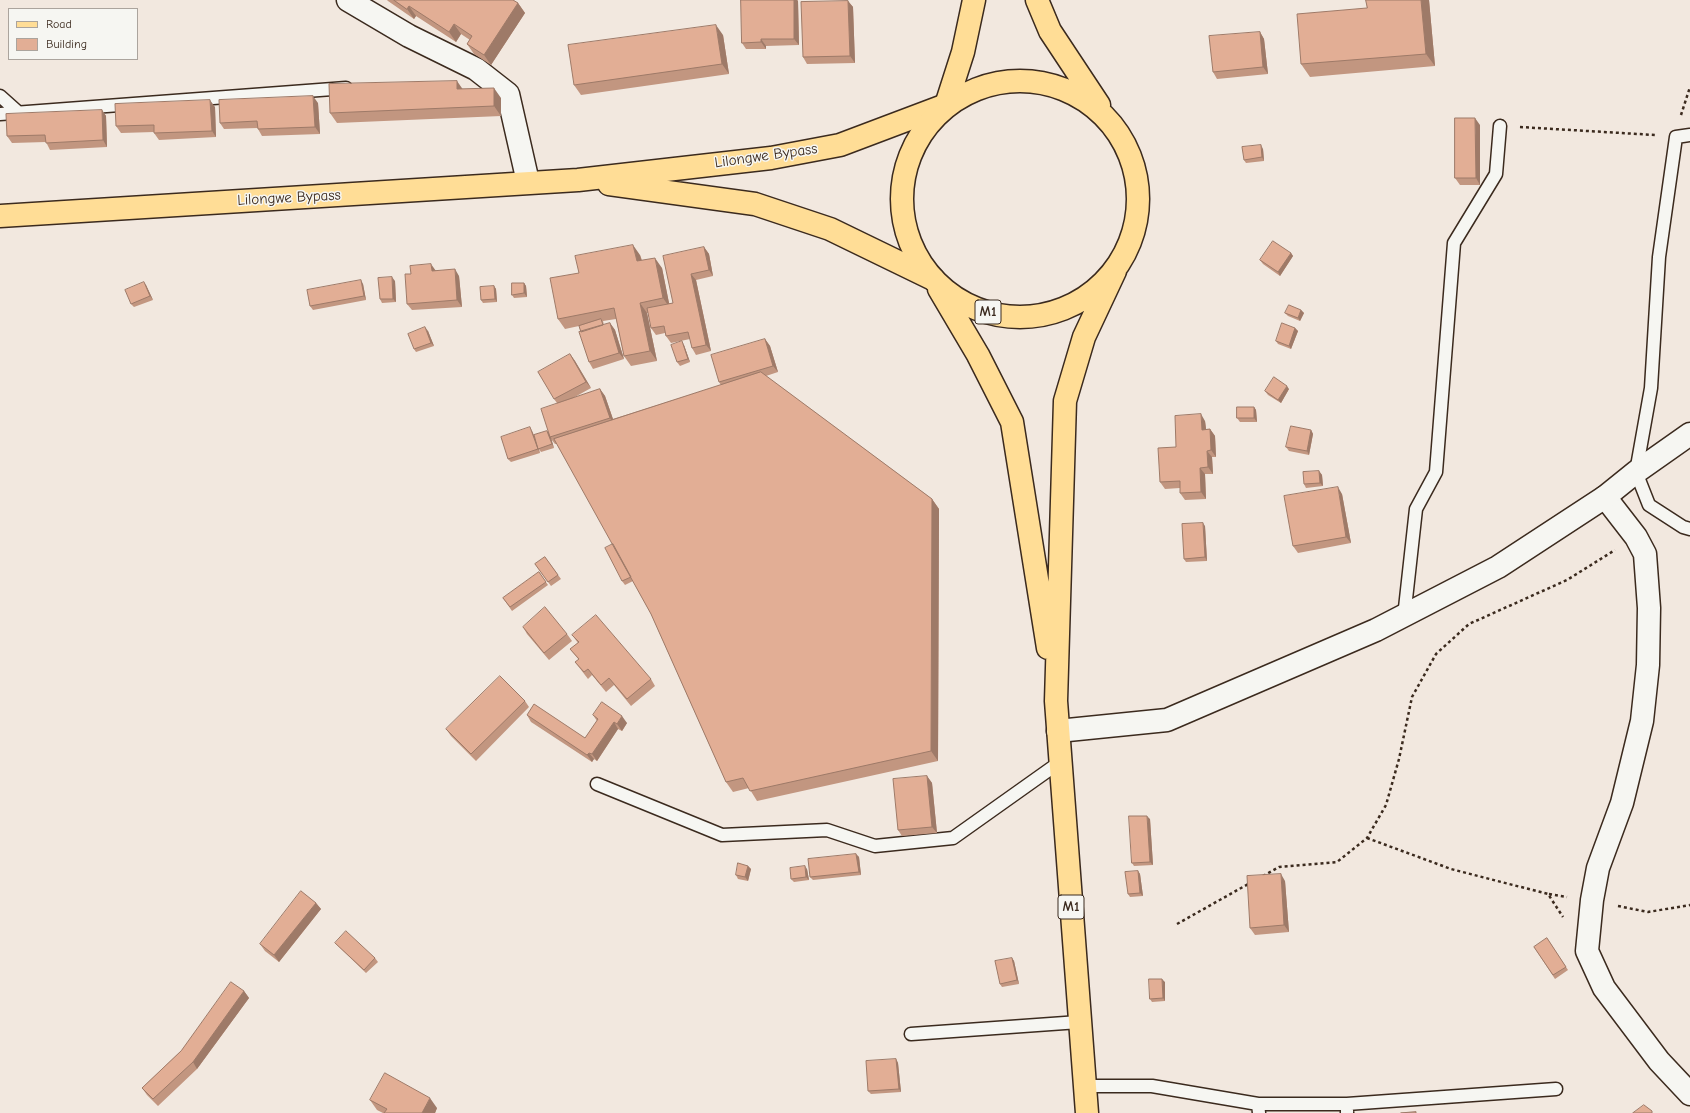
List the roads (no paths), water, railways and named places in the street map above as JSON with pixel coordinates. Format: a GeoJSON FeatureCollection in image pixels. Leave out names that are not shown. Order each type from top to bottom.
{"type":"FeatureCollection","features":[{"type":"Feature","properties":{"kind":"main road","name":"M1"},"geometry":{"type":"LineString","coordinates":[[946,105],[963,52],[974,0]]}},
{"type":"Feature","properties":{"kind":"main road","name":"M1"},"geometry":{"type":"LineString","coordinates":[[1037,0],[1050,31],[1131,156],[1139,196],[1133,235],[1084,337],[1065,401],[1056,701]]}},
{"type":"Feature","properties":{"kind":"main road","name":"M1"},"geometry":{"type":"LineString","coordinates":[[1087,1113],[1056,701],[1012,422],[978,355],[933,279],[920,262],[910,243],[904,222],[902,200],[903,179],[909,158],[918,138],[946,105],[964,94],[985,86],[1007,81],[1030,81],[1053,85],[1074,94],[1094,106],[1110,122]]}},
{"type":"Feature","properties":{"kind":"main road","name":"Lilongwe Bypass"},"geometry":{"type":"LineString","coordinates":[[0,216],[578,180],[771,158],[840,145],[946,105]]}},
{"type":"Feature","properties":{"kind":"main road","name":"Lilongwe Bypass"},"geometry":{"type":"LineString","coordinates":[[578,180],[755,204],[830,228],[933,279]]}},
{"type":"Feature","properties":{"kind":"main road","name":"M1"},"geometry":{"type":"LineString","coordinates":[[933,279],[948,293],[966,304],[985,312],[1006,316],[1026,317],[1047,314],[1066,308],[1084,299],[1101,286],[1115,271]]}},
{"type":"Feature","properties":{"kind":"street"},"geometry":{"type":"LineString","coordinates":[[348,0],[409,36],[476,69],[508,94],[528,182]]}},
{"type":"Feature","properties":{"kind":"street"},"geometry":{"type":"LineString","coordinates":[[1058,731],[1167,720],[1404,617],[1498,567],[1605,497],[1636,472],[1690,434]]}},
{"type":"Feature","properties":{"kind":"street"},"geometry":{"type":"LineString","coordinates":[[1605,497],[1636,537],[1645,554],[1649,608],[1648,665],[1642,721],[1622,803],[1598,868],[1592,900],[1587,951],[1604,988],[1660,1061],[1690,1094]]}},
{"type":"Feature","properties":{"kind":"lane"},"geometry":{"type":"LineString","coordinates":[[0,114],[355,87]]}},
{"type":"Feature","properties":{"kind":"lane"},"geometry":{"type":"LineString","coordinates":[[485,92],[508,94]]}},
{"type":"Feature","properties":{"kind":"lane"},"geometry":{"type":"LineString","coordinates":[[0,96],[19,113]]}},
{"type":"Feature","properties":{"kind":"lane"},"geometry":{"type":"LineString","coordinates":[[1404,617],[1416,509],[1436,472],[1454,243],[1496,174],[1500,126]]}},
{"type":"Feature","properties":{"kind":"lane"},"geometry":{"type":"LineString","coordinates":[[1690,136],[1676,137],[1659,257],[1651,388],[1636,472],[1649,505],[1682,527],[1690,529]]}},
{"type":"Feature","properties":{"kind":"lane"},"geometry":{"type":"LineString","coordinates":[[597,784],[722,835],[827,830],[875,846],[953,838],[1060,762]]}},
{"type":"Feature","properties":{"kind":"lane"},"geometry":{"type":"LineString","coordinates":[[911,1034],[1079,1022]]}},
{"type":"Feature","properties":{"kind":"lane"},"geometry":{"type":"LineString","coordinates":[[1086,1086],[1152,1086],[1258,1108],[1347,1108],[1556,1089]]}}]}
